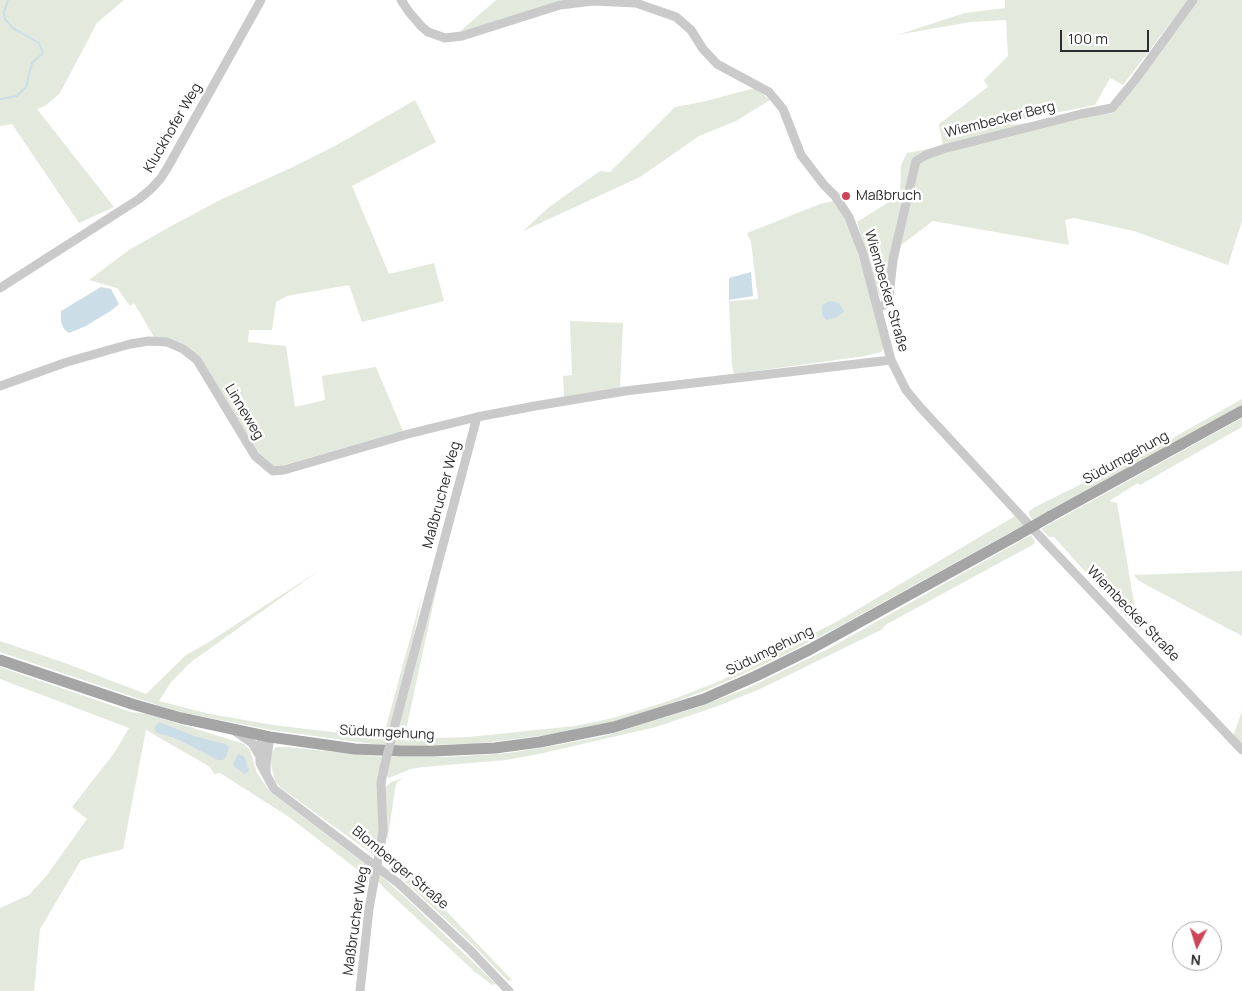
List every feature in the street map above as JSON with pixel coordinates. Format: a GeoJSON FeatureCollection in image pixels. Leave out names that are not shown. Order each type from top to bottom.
{"type":"FeatureCollection","features":[{"type":"Feature","properties":{"kind":"main road","name":"Südumgehung"},"geometry":{"type":"LineString","coordinates":[[266,736],[355,748],[434,752],[495,748],[540,742],[614,727],[704,698],[756,676],[818,645],[1242,411]]}},
{"type":"Feature","properties":{"kind":"main road"},"geometry":{"type":"LineString","coordinates":[[0,660],[180,718],[266,736]]}},
{"type":"Feature","properties":{"kind":"street","name":"Kluckhofer Weg"},"geometry":{"type":"LineString","coordinates":[[0,288],[139,199],[162,178],[261,0]]}},
{"type":"Feature","properties":{"kind":"street","name":"Wiembecker Straße"},"geometry":{"type":"LineString","coordinates":[[401,0],[421,26],[428,32],[445,38],[470,34],[560,5],[593,1],[636,1],[676,18],[691,30],[716,64],[769,92],[777,100],[788,120],[801,155],[835,196],[849,217],[863,254],[891,360],[901,381],[920,407],[1242,750]]}},
{"type":"Feature","properties":{"kind":"street","name":"Wiembecker Berg"},"geometry":{"type":"LineString","coordinates":[[878,308],[884,305],[889,297],[893,259],[916,160],[943,149],[1112,108],[1135,80],[1193,0]]}},
{"type":"Feature","properties":{"kind":"street","name":"Linneweg"},"geometry":{"type":"LineString","coordinates":[[0,386],[67,362],[130,344],[149,341],[167,342],[183,349],[197,360],[255,456],[273,471],[284,470],[408,434],[477,417]]}},
{"type":"Feature","properties":{"kind":"street"},"geometry":{"type":"LineString","coordinates":[[477,417],[626,391],[891,360]]}},
{"type":"Feature","properties":{"kind":"street","name":"Maßbrucher Weg"},"geometry":{"type":"LineString","coordinates":[[360,991],[374,881],[383,831],[382,783],[384,768],[477,417]]}},
{"type":"Feature","properties":{"kind":"street"},"geometry":{"type":"LineString","coordinates":[[232,730],[252,743],[259,755]]}},
{"type":"Feature","properties":{"kind":"street"},"geometry":{"type":"LineString","coordinates":[[266,736],[266,776]]}},
{"type":"Feature","properties":{"kind":"street","name":"Blomberger Straße"},"geometry":{"type":"LineString","coordinates":[[266,736],[259,755],[261,767],[270,784],[282,796],[398,882],[509,991]]}},
{"type":"Feature","properties":{"kind":"shaded area"},"geometry":{"type":"Polygon","coordinates":[[[0,0],[124,0],[97,23],[60,93],[45,106],[37,109],[114,207],[79,223],[12,124],[0,126],[0,0]]]}},
{"type":"Feature","properties":{"kind":"shaded area"},"geometry":{"type":"Polygon","coordinates":[[[496,0],[562,0],[458,33],[496,0]]]}},
{"type":"Feature","properties":{"kind":"shaded area"},"geometry":{"type":"Polygon","coordinates":[[[1005,0],[1188,0],[1123,85],[1110,78],[1095,105],[1011,122],[1010,125],[1113,113],[1195,0],[1242,0],[1242,221],[1228,265],[1134,231],[1074,218],[1065,220],[1069,245],[933,221],[901,245],[890,300],[883,302],[877,290],[857,222],[900,195],[901,165],[907,153],[943,146],[939,124],[988,87],[984,80],[1008,56],[1006,20],[970,22],[897,35],[965,13],[1005,8],[1005,0]]]}},
{"type":"Feature","properties":{"kind":"shaded area"},"geometry":{"type":"Polygon","coordinates":[[[755,88],[770,100],[736,121],[699,136],[640,177],[523,231],[549,207],[600,171],[610,172],[675,107],[755,88]]]}},
{"type":"Feature","properties":{"kind":"shaded area"},"geometry":{"type":"Polygon","coordinates":[[[415,100],[436,142],[352,186],[389,274],[434,263],[444,301],[362,322],[349,285],[287,296],[276,302],[272,330],[249,330],[248,342],[286,346],[295,407],[325,400],[322,376],[376,367],[403,431],[277,467],[270,466],[262,460],[198,358],[154,337],[134,303],[130,306],[117,288],[89,280],[129,250],[173,225],[222,199],[335,146],[415,100]]]}},
{"type":"Feature","properties":{"kind":"shaded area"},"geometry":{"type":"Polygon","coordinates":[[[833,201],[842,209],[850,227],[885,345],[881,352],[865,356],[734,374],[729,301],[758,299],[751,242],[747,233],[820,204],[833,201]]]}},
{"type":"Feature","properties":{"kind":"shaded area"},"geometry":{"type":"Polygon","coordinates":[[[570,321],[623,323],[620,387],[564,397],[563,376],[572,375],[570,321]]]}},
{"type":"Feature","properties":{"kind":"shaded area"},"geometry":{"type":"Polygon","coordinates":[[[1242,399],[1242,405],[1186,437],[1033,520],[1029,515],[1029,511],[1035,507],[1164,443],[1242,399]]]}},
{"type":"Feature","properties":{"kind":"shaded area"},"geometry":{"type":"Polygon","coordinates":[[[1242,418],[1242,427],[1140,485],[1138,483],[1109,501],[1117,503],[1138,626],[1136,628],[1054,537],[1049,537],[1041,529],[1242,418]]]}},
{"type":"Feature","properties":{"kind":"shaded area"},"geometry":{"type":"Polygon","coordinates":[[[1015,516],[1024,525],[840,626],[782,656],[712,688],[662,707],[613,722],[556,734],[474,744],[393,746],[440,573],[404,739],[469,737],[575,726],[613,718],[666,702],[720,681],[838,621],[1015,516]]]}},
{"type":"Feature","properties":{"kind":"shaded area"},"geometry":{"type":"Polygon","coordinates":[[[1031,535],[1035,541],[1034,544],[887,624],[881,630],[760,689],[718,706],[656,727],[539,754],[506,760],[423,767],[411,769],[389,778],[386,775],[390,757],[448,757],[508,753],[547,747],[604,736],[698,707],[748,688],[826,650],[1031,535]]]}},
{"type":"Feature","properties":{"kind":"shaded area"},"geometry":{"type":"Polygon","coordinates":[[[320,570],[191,662],[171,682],[159,701],[210,714],[273,725],[383,738],[423,591],[411,650],[387,746],[271,730],[175,711],[0,652],[0,641],[65,663],[146,694],[186,655],[320,570]]]}},
{"type":"Feature","properties":{"kind":"shaded area"},"geometry":{"type":"Polygon","coordinates":[[[1242,571],[1242,636],[1139,581],[1134,575],[1242,571]]]}},
{"type":"Feature","properties":{"kind":"shaded area"},"geometry":{"type":"Polygon","coordinates":[[[0,667],[131,712],[148,714],[244,744],[250,750],[257,773],[270,792],[373,870],[371,880],[289,817],[220,773],[214,774],[210,767],[146,730],[123,849],[81,860],[40,929],[34,991],[0,991],[0,908],[29,895],[47,875],[87,819],[72,807],[115,752],[129,728],[0,679],[0,667]]]}},
{"type":"Feature","properties":{"kind":"shaded area"},"geometry":{"type":"Polygon","coordinates":[[[1242,711],[1242,745],[1233,736],[1242,711]]]}},
{"type":"Feature","properties":{"kind":"shaded area"},"geometry":{"type":"Polygon","coordinates":[[[276,747],[384,757],[380,823],[375,856],[281,788],[275,781],[270,761],[272,752],[276,747]]]}},
{"type":"Feature","properties":{"kind":"shaded area"},"geometry":{"type":"Polygon","coordinates":[[[403,778],[397,782],[395,790],[388,836],[389,841],[386,835],[385,788],[391,782],[403,778]]]}},
{"type":"Feature","properties":{"kind":"shaded area"},"geometry":{"type":"Polygon","coordinates":[[[385,849],[512,980],[508,981],[474,946],[382,860],[385,849]]]}},
{"type":"Feature","properties":{"kind":"shaded area"},"geometry":{"type":"Polygon","coordinates":[[[379,874],[496,984],[492,985],[475,972],[386,890],[378,881],[379,874]]]}},
{"type":"Feature","properties":{"kind":"water"},"geometry":{"type":"Polygon","coordinates":[[[751,272],[753,296],[729,300],[729,278],[751,272]]]}},
{"type":"Feature","properties":{"kind":"water"},"geometry":{"type":"Polygon","coordinates":[[[101,287],[111,289],[119,304],[86,326],[69,333],[64,329],[61,322],[61,311],[101,287]]]}},
{"type":"Feature","properties":{"kind":"water"},"geometry":{"type":"Polygon","coordinates":[[[830,301],[839,303],[844,312],[835,318],[826,320],[822,315],[822,305],[830,301]]]}},
{"type":"Feature","properties":{"kind":"water"},"geometry":{"type":"Polygon","coordinates":[[[159,722],[194,736],[225,744],[229,747],[226,757],[223,760],[218,760],[175,738],[158,733],[155,731],[155,726],[159,722]]]}},
{"type":"Feature","properties":{"kind":"water"},"geometry":{"type":"Polygon","coordinates":[[[238,754],[244,756],[249,770],[247,773],[244,774],[233,764],[238,754]]]}},
{"type":"Feature","properties":{"kind":"waterway"},"geometry":{"type":"LineString","coordinates":[[0,99],[17,96],[26,87],[32,63],[43,53],[39,43],[13,28],[5,19],[4,12],[8,0]]}},
{"type":"Feature","properties":{"kind":"place","name":"Maßbruch"},"geometry":{"type":"Point","coordinates":[846,196]}}]}
